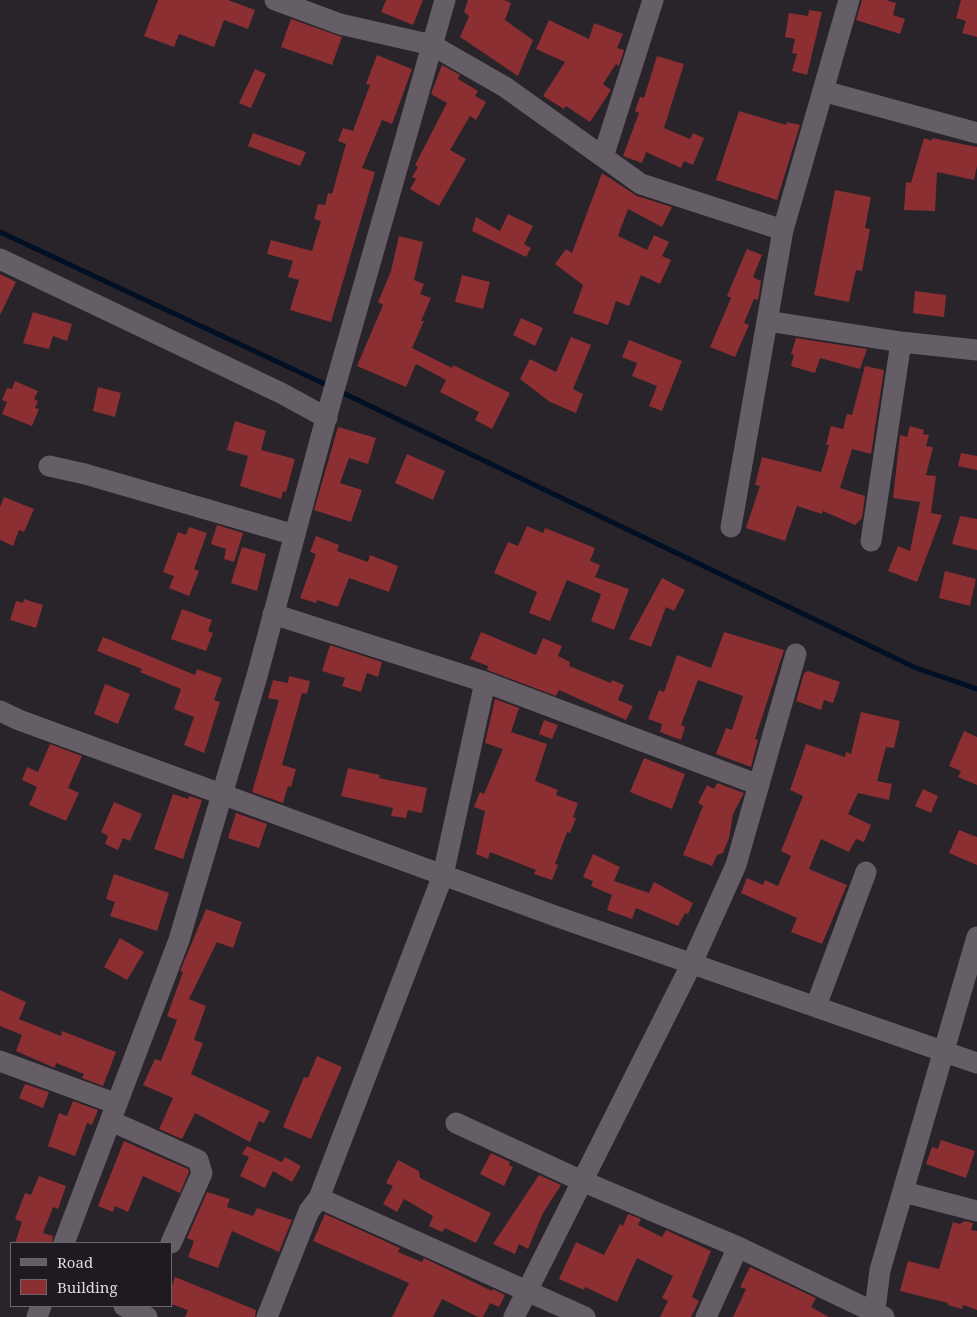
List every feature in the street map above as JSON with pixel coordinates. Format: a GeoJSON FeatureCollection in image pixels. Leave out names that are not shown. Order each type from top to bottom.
{"type":"FeatureCollection","features":[{"type":"Feature","properties":{"kind":"street"},"geometry":{"type":"LineString","coordinates":[[275,0],[340,24],[432,45],[505,87],[641,184],[783,230]]}},
{"type":"Feature","properties":{"kind":"street"},"geometry":{"type":"LineString","coordinates":[[64,1242],[180,940],[223,793],[445,0]]}},
{"type":"Feature","properties":{"kind":"street"},"geometry":{"type":"LineString","coordinates":[[603,157],[653,0]]}},
{"type":"Feature","properties":{"kind":"street"},"geometry":{"type":"LineString","coordinates":[[731,527],[783,230],[849,0]]}},
{"type":"Feature","properties":{"kind":"street"},"geometry":{"type":"LineString","coordinates":[[823,91],[977,133]]}},
{"type":"Feature","properties":{"kind":"street"},"geometry":{"type":"LineString","coordinates":[[0,259],[328,414]]}},
{"type":"Feature","properties":{"kind":"street"},"geometry":{"type":"LineString","coordinates":[[767,321],[901,342],[977,350]]}},
{"type":"Feature","properties":{"kind":"street"},"geometry":{"type":"LineString","coordinates":[[871,541],[901,342]]}},
{"type":"Feature","properties":{"kind":"street"},"geometry":{"type":"LineString","coordinates":[[49,466],[85,474],[295,535]]}},
{"type":"Feature","properties":{"kind":"street"},"geometry":{"type":"LineString","coordinates":[[273,614],[485,682],[759,785]]}},
{"type":"Feature","properties":{"kind":"street"},"geometry":{"type":"LineString","coordinates":[[514,1317],[692,963],[736,865],[796,654]]}},
{"type":"Feature","properties":{"kind":"street"},"geometry":{"type":"LineString","coordinates":[[267,1317],[309,1212],[319,1198],[443,875],[485,682]]}},
{"type":"Feature","properties":{"kind":"street"},"geometry":{"type":"LineString","coordinates":[[0,711],[19,720],[443,875],[977,1063]]}},
{"type":"Feature","properties":{"kind":"street"},"geometry":{"type":"LineString","coordinates":[[816,1006],[866,872]]}},
{"type":"Feature","properties":{"kind":"street"},"geometry":{"type":"LineString","coordinates":[[456,1123],[582,1181],[738,1246],[877,1315],[880,1270],[977,937]]}},
{"type":"Feature","properties":{"kind":"street"},"geometry":{"type":"LineString","coordinates":[[0,1060],[114,1113],[198,1160],[202,1173],[171,1242]]}},
{"type":"Feature","properties":{"kind":"street"},"geometry":{"type":"LineString","coordinates":[[904,1192],[977,1211]]}},
{"type":"Feature","properties":{"kind":"street"},"geometry":{"type":"LineString","coordinates":[[319,1198],[585,1317]]}},
{"type":"Feature","properties":{"kind":"street"},"geometry":{"type":"LineString","coordinates":[[706,1317],[738,1246]]}},
{"type":"Feature","properties":{"kind":"building"},"geometry":{"type":"Polygon","coordinates":[[[158,0],[228,0],[255,10],[248,29],[224,20],[214,47],[179,34],[174,47],[144,36],[158,0]]]}},
{"type":"Feature","properties":{"kind":"building"},"geometry":{"type":"Polygon","coordinates":[[[386,0],[423,0],[413,25],[381,12],[386,0]]]}},
{"type":"Feature","properties":{"kind":"building"},"geometry":{"type":"Polygon","coordinates":[[[468,0],[504,0],[511,3],[505,20],[533,40],[518,76],[460,37],[469,16],[464,12],[468,0]]]}},
{"type":"Feature","properties":{"kind":"building"},"geometry":{"type":"Polygon","coordinates":[[[862,0],[886,0],[896,3],[893,15],[905,19],[900,34],[856,20],[862,0]]]}},
{"type":"Feature","properties":{"kind":"building"},"geometry":{"type":"Polygon","coordinates":[[[961,0],[977,0],[977,37],[962,33],[966,21],[956,18],[961,0]]]}},
{"type":"Feature","properties":{"kind":"building"},"geometry":{"type":"Polygon","coordinates":[[[809,10],[822,12],[807,75],[792,71],[797,54],[792,53],[795,39],[785,37],[789,13],[808,16],[809,10]]]}},
{"type":"Feature","properties":{"kind":"building"},"geometry":{"type":"Polygon","coordinates":[[[291,19],[342,37],[332,65],[281,47],[291,19]]]}},
{"type":"Feature","properties":{"kind":"building"},"geometry":{"type":"Polygon","coordinates":[[[549,20],[589,39],[594,23],[623,34],[617,48],[624,50],[619,66],[616,64],[603,84],[611,90],[590,122],[566,106],[564,109],[543,96],[565,62],[536,49],[549,20]]]}},
{"type":"Feature","properties":{"kind":"building"},"geometry":{"type":"Polygon","coordinates":[[[377,55],[412,69],[392,124],[382,120],[362,168],[375,172],[331,322],[290,310],[299,280],[288,277],[293,261],[267,254],[271,240],[312,251],[321,221],[314,219],[318,204],[325,205],[328,193],[332,194],[346,144],[338,141],[343,128],[353,131],[370,85],[366,84],[377,55]]]}},
{"type":"Feature","properties":{"kind":"building"},"geometry":{"type":"Polygon","coordinates":[[[657,56],[684,64],[664,128],[690,139],[693,133],[704,138],[693,165],[684,161],[681,168],[646,152],[642,163],[623,156],[639,113],[635,111],[640,97],[644,98],[657,56]]]}},
{"type":"Feature","properties":{"kind":"building"},"geometry":{"type":"Polygon","coordinates":[[[442,65],[460,75],[458,79],[478,91],[475,96],[486,102],[476,120],[470,116],[450,150],[466,159],[439,206],[410,189],[416,179],[412,177],[418,167],[415,165],[447,103],[431,94],[442,65]]]}},
{"type":"Feature","properties":{"kind":"building"},"geometry":{"type":"Polygon","coordinates":[[[255,69],[266,74],[251,108],[239,103],[255,69]]]}},
{"type":"Feature","properties":{"kind":"building"},"geometry":{"type":"Polygon","coordinates":[[[739,111],[786,125],[787,122],[800,125],[777,200],[716,180],[739,111]]]}},
{"type":"Feature","properties":{"kind":"building"},"geometry":{"type":"Polygon","coordinates":[[[253,133],[306,152],[300,166],[248,146],[253,133]]]}},
{"type":"Feature","properties":{"kind":"building"},"geometry":{"type":"Polygon","coordinates":[[[924,138],[932,141],[932,138],[977,147],[977,166],[974,180],[937,172],[935,211],[904,210],[906,182],[911,183],[924,138]]]}},
{"type":"Feature","properties":{"kind":"building"},"geometry":{"type":"Polygon","coordinates":[[[602,173],[637,196],[672,207],[662,227],[628,209],[618,236],[647,250],[654,235],[669,242],[662,256],[671,260],[660,284],[641,275],[629,306],[616,301],[608,325],[573,313],[583,285],[555,264],[566,249],[572,253],[602,173]]]}},
{"type":"Feature","properties":{"kind":"building"},"geometry":{"type":"Polygon","coordinates":[[[835,190],[871,197],[865,228],[870,229],[862,271],[856,270],[849,302],[814,295],[835,190]]]}},
{"type":"Feature","properties":{"kind":"building"},"geometry":{"type":"Polygon","coordinates":[[[508,214],[533,226],[524,244],[531,248],[526,257],[472,231],[476,217],[500,231],[508,214]]]}},
{"type":"Feature","properties":{"kind":"building"},"geometry":{"type":"Polygon","coordinates":[[[399,236],[423,242],[414,280],[424,284],[420,294],[431,298],[421,321],[424,321],[412,348],[452,368],[453,365],[510,393],[492,429],[475,420],[479,412],[440,392],[446,380],[416,364],[406,387],[357,366],[383,305],[378,302],[391,271],[399,236]]]}},
{"type":"Feature","properties":{"kind":"building"},"geometry":{"type":"Polygon","coordinates":[[[747,249],[762,255],[753,277],[761,281],[758,300],[754,299],[744,323],[749,325],[735,357],[710,347],[731,298],[727,296],[747,249]]]}},
{"type":"Feature","properties":{"kind":"building"},"geometry":{"type":"Polygon","coordinates":[[[0,274],[16,282],[0,315],[0,274]]]}},
{"type":"Feature","properties":{"kind":"building"},"geometry":{"type":"Polygon","coordinates":[[[462,275],[490,282],[483,309],[455,302],[462,275]]]}},
{"type":"Feature","properties":{"kind":"building"},"geometry":{"type":"Polygon","coordinates":[[[915,291],[946,295],[944,317],[913,313],[915,291]]]}},
{"type":"Feature","properties":{"kind":"building"},"geometry":{"type":"Polygon","coordinates":[[[33,312],[72,324],[67,341],[53,336],[49,349],[23,343],[33,312]]]}},
{"type":"Feature","properties":{"kind":"building"},"geometry":{"type":"Polygon","coordinates":[[[521,318],[543,328],[535,346],[513,335],[521,318]]]}},
{"type":"Feature","properties":{"kind":"building"},"geometry":{"type":"Polygon","coordinates":[[[571,337],[591,345],[573,389],[583,394],[576,413],[550,402],[520,379],[530,359],[556,372],[571,337]]]}},
{"type":"Feature","properties":{"kind":"building"},"geometry":{"type":"Polygon","coordinates":[[[796,338],[867,349],[860,369],[820,358],[815,373],[791,366],[794,355],[791,354],[796,338]]]}},
{"type":"Feature","properties":{"kind":"building"},"geometry":{"type":"Polygon","coordinates":[[[629,340],[682,361],[662,411],[649,406],[657,386],[632,376],[637,363],[622,357],[629,340]]]}},
{"type":"Feature","properties":{"kind":"building"},"geometry":{"type":"Polygon","coordinates":[[[865,366],[884,370],[871,454],[852,449],[840,488],[865,496],[862,518],[855,525],[823,511],[822,514],[797,506],[785,541],[746,528],[760,486],[755,485],[762,457],[821,472],[829,445],[826,445],[831,426],[843,429],[847,414],[852,415],[865,366]]]}},
{"type":"Feature","properties":{"kind":"building"},"geometry":{"type":"Polygon","coordinates":[[[15,381],[38,391],[34,399],[38,401],[35,408],[39,409],[32,426],[2,414],[7,402],[2,400],[7,388],[12,389],[15,381]]]}},
{"type":"Feature","properties":{"kind":"building"},"geometry":{"type":"Polygon","coordinates":[[[98,387],[121,393],[115,417],[93,411],[98,387]]]}},
{"type":"Feature","properties":{"kind":"building"},"geometry":{"type":"Polygon","coordinates":[[[235,421],[266,431],[261,450],[295,459],[286,492],[283,491],[281,499],[240,486],[248,456],[227,450],[235,421]]]}},
{"type":"Feature","properties":{"kind":"building"},"geometry":{"type":"Polygon","coordinates":[[[910,426],[924,430],[923,434],[929,435],[926,446],[933,447],[926,475],[936,476],[931,513],[942,515],[917,582],[888,571],[898,546],[910,551],[920,502],[893,498],[900,435],[907,437],[910,426]]]}},
{"type":"Feature","properties":{"kind":"building"},"geometry":{"type":"Polygon","coordinates":[[[338,427],[376,438],[368,464],[349,458],[340,483],[362,490],[351,522],[314,510],[338,427]]]}},
{"type":"Feature","properties":{"kind":"building"},"geometry":{"type":"Polygon","coordinates":[[[961,453],[977,456],[977,470],[958,466],[961,453]]]}},
{"type":"Feature","properties":{"kind":"building"},"geometry":{"type":"Polygon","coordinates":[[[407,454],[445,471],[433,500],[395,483],[407,454]]]}},
{"type":"Feature","properties":{"kind":"building"},"geometry":{"type":"Polygon","coordinates":[[[4,497],[34,509],[24,532],[19,530],[13,546],[0,540],[0,507],[4,497]]]}},
{"type":"Feature","properties":{"kind":"building"},"geometry":{"type":"Polygon","coordinates":[[[960,516],[977,519],[977,550],[952,544],[960,516]]]}},
{"type":"Feature","properties":{"kind":"building"},"geometry":{"type":"Polygon","coordinates":[[[217,525],[243,533],[234,562],[224,559],[226,549],[211,544],[217,525]]]}},
{"type":"Feature","properties":{"kind":"building"},"geometry":{"type":"Polygon","coordinates":[[[527,526],[543,533],[545,528],[595,548],[590,561],[600,565],[595,577],[629,589],[614,630],[591,621],[601,594],[567,580],[550,621],[529,613],[537,592],[494,573],[508,542],[518,546],[527,526]]]}},
{"type":"Feature","properties":{"kind":"building"},"geometry":{"type":"Polygon","coordinates":[[[189,527],[207,533],[194,569],[199,571],[189,596],[169,588],[174,576],[163,572],[178,532],[186,535],[189,527]]]}},
{"type":"Feature","properties":{"kind":"building"},"geometry":{"type":"Polygon","coordinates":[[[316,536],[339,545],[337,551],[368,562],[370,555],[398,566],[389,592],[349,578],[338,607],[317,600],[316,603],[300,598],[316,554],[310,552],[316,536]]]}},
{"type":"Feature","properties":{"kind":"building"},"geometry":{"type":"Polygon","coordinates":[[[242,547],[266,554],[257,591],[231,583],[242,547]]]}},
{"type":"Feature","properties":{"kind":"building"},"geometry":{"type":"Polygon","coordinates":[[[945,571],[976,579],[970,606],[939,598],[945,571]]]}},
{"type":"Feature","properties":{"kind":"building"},"geometry":{"type":"Polygon","coordinates":[[[662,578],[685,590],[674,611],[666,607],[651,647],[629,639],[662,578]]]}},
{"type":"Feature","properties":{"kind":"building"},"geometry":{"type":"Polygon","coordinates":[[[24,599],[43,605],[36,628],[10,620],[16,601],[23,603],[24,599]]]}},
{"type":"Feature","properties":{"kind":"building"},"geometry":{"type":"Polygon","coordinates":[[[182,609],[212,620],[208,631],[213,633],[206,651],[171,639],[182,609]]]}},
{"type":"Feature","properties":{"kind":"building"},"geometry":{"type":"Polygon","coordinates":[[[481,632],[536,655],[543,638],[562,646],[558,656],[570,662],[569,666],[611,683],[612,680],[624,685],[618,700],[633,706],[626,720],[559,690],[556,696],[487,670],[488,666],[470,659],[481,632]]]}},
{"type":"Feature","properties":{"kind":"building"},"geometry":{"type":"Polygon","coordinates":[[[724,632],[784,650],[755,739],[758,740],[751,767],[716,754],[726,728],[732,730],[743,696],[698,680],[681,725],[685,727],[681,740],[660,732],[662,724],[648,719],[659,690],[664,692],[677,655],[711,668],[724,632]]]}},
{"type":"Feature","properties":{"kind":"building"},"geometry":{"type":"Polygon","coordinates":[[[103,637],[195,675],[197,669],[222,678],[214,700],[220,702],[204,753],[184,745],[194,717],[174,709],[181,689],[140,672],[142,669],[97,651],[103,637]]]}},
{"type":"Feature","properties":{"kind":"building"},"geometry":{"type":"Polygon","coordinates":[[[330,645],[382,662],[378,677],[367,673],[361,692],[342,686],[345,678],[322,671],[330,645]]]}},
{"type":"Feature","properties":{"kind":"building"},"geometry":{"type":"Polygon","coordinates":[[[808,671],[840,682],[833,703],[824,700],[821,710],[796,701],[804,673],[808,671]]]}},
{"type":"Feature","properties":{"kind":"building"},"geometry":{"type":"Polygon","coordinates":[[[289,676],[310,681],[307,694],[302,693],[282,765],[296,769],[291,787],[288,786],[283,803],[252,792],[279,700],[268,698],[273,680],[288,683],[289,676]]]}},
{"type":"Feature","properties":{"kind":"building"},"geometry":{"type":"Polygon","coordinates":[[[105,684],[130,694],[118,724],[94,714],[105,684]]]}},
{"type":"Feature","properties":{"kind":"building"},"geometry":{"type":"Polygon","coordinates":[[[495,699],[519,708],[511,732],[547,744],[535,781],[558,790],[556,795],[578,803],[573,817],[576,818],[570,833],[567,832],[555,864],[558,865],[552,880],[534,874],[536,870],[490,852],[488,859],[476,854],[485,811],[474,807],[480,792],[484,794],[503,749],[485,743],[495,699]]]}},
{"type":"Feature","properties":{"kind":"building"},"geometry":{"type":"Polygon","coordinates":[[[861,712],[900,721],[894,748],[886,747],[877,781],[892,784],[889,800],[858,793],[848,814],[871,825],[864,842],[856,839],[849,852],[821,839],[809,869],[847,885],[822,944],[791,932],[797,918],[741,893],[747,878],[763,885],[765,880],[778,886],[791,856],[781,851],[803,796],[790,790],[806,744],[845,757],[846,752],[851,754],[861,712]]]}},
{"type":"Feature","properties":{"kind":"building"},"geometry":{"type":"Polygon","coordinates":[[[544,720],[558,725],[552,739],[539,734],[544,720]]]}},
{"type":"Feature","properties":{"kind":"building"},"geometry":{"type":"Polygon","coordinates":[[[964,731],[977,737],[977,785],[958,777],[961,771],[949,766],[964,731]]]}},
{"type":"Feature","properties":{"kind":"building"},"geometry":{"type":"Polygon","coordinates":[[[50,744],[82,756],[68,788],[79,793],[66,821],[29,805],[37,787],[22,780],[27,767],[38,772],[50,744]]]}},
{"type":"Feature","properties":{"kind":"building"},"geometry":{"type":"Polygon","coordinates":[[[644,758],[685,774],[672,809],[630,792],[644,758]]]}},
{"type":"Feature","properties":{"kind":"building"},"geometry":{"type":"Polygon","coordinates":[[[348,768],[380,775],[379,778],[427,788],[422,813],[408,810],[406,818],[391,816],[393,808],[341,796],[348,768]]]}},
{"type":"Feature","properties":{"kind":"building"},"geometry":{"type":"Polygon","coordinates":[[[717,783],[744,793],[733,814],[729,838],[723,853],[717,855],[712,866],[683,855],[703,806],[698,803],[707,785],[714,789],[717,783]]]}},
{"type":"Feature","properties":{"kind":"building"},"geometry":{"type":"Polygon","coordinates":[[[923,789],[938,796],[931,813],[915,806],[923,789]]]}},
{"type":"Feature","properties":{"kind":"building"},"geometry":{"type":"Polygon","coordinates":[[[173,794],[188,799],[189,796],[202,800],[183,859],[154,849],[173,794]]]}},
{"type":"Feature","properties":{"kind":"building"},"geometry":{"type":"Polygon","coordinates":[[[114,802],[142,814],[130,841],[123,838],[118,850],[105,844],[108,836],[101,832],[114,802]]]}},
{"type":"Feature","properties":{"kind":"building"},"geometry":{"type":"Polygon","coordinates":[[[236,813],[267,824],[259,848],[228,838],[236,813]]]}},
{"type":"Feature","properties":{"kind":"building"},"geometry":{"type":"Polygon","coordinates":[[[959,830],[977,837],[977,865],[949,853],[959,830]]]}},
{"type":"Feature","properties":{"kind":"building"},"geometry":{"type":"Polygon","coordinates":[[[593,854],[620,867],[614,881],[649,893],[654,882],[693,903],[688,914],[685,913],[678,926],[636,908],[632,919],[607,910],[612,895],[591,886],[593,881],[583,877],[593,854]]]}},
{"type":"Feature","properties":{"kind":"building"},"geometry":{"type":"Polygon","coordinates":[[[114,874],[169,893],[157,931],[110,916],[115,902],[106,899],[114,874]]]}},
{"type":"Feature","properties":{"kind":"building"},"geometry":{"type":"Polygon","coordinates":[[[206,909],[242,922],[233,948],[217,942],[189,999],[206,1006],[194,1040],[203,1043],[191,1074],[270,1111],[264,1123],[259,1121],[250,1142],[195,1113],[182,1139],[159,1129],[173,1098],[143,1085],[155,1059],[161,1061],[177,1020],[167,1016],[183,972],[180,971],[206,909]]]}},
{"type":"Feature","properties":{"kind":"building"},"geometry":{"type":"Polygon","coordinates":[[[120,938],[144,952],[127,980],[104,967],[120,938]]]}},
{"type":"Feature","properties":{"kind":"building"},"geometry":{"type":"Polygon","coordinates":[[[0,990],[26,1002],[19,1019],[61,1036],[62,1031],[116,1052],[103,1086],[82,1078],[84,1074],[56,1063],[55,1068],[16,1051],[22,1035],[0,1026],[0,990]]]}},
{"type":"Feature","properties":{"kind":"building"},"geometry":{"type":"Polygon","coordinates":[[[317,1056],[342,1067],[311,1139],[283,1127],[304,1077],[308,1078],[317,1056]]]}},
{"type":"Feature","properties":{"kind":"building"},"geometry":{"type":"Polygon","coordinates":[[[25,1084],[49,1092],[43,1108],[19,1098],[25,1084]]]}},
{"type":"Feature","properties":{"kind":"building"},"geometry":{"type":"Polygon","coordinates":[[[73,1101],[98,1110],[92,1125],[87,1123],[75,1156],[48,1146],[59,1113],[67,1116],[73,1101]]]}},
{"type":"Feature","properties":{"kind":"building"},"geometry":{"type":"Polygon","coordinates":[[[941,1140],[975,1151],[966,1178],[926,1164],[932,1147],[938,1149],[941,1140]]]}},
{"type":"Feature","properties":{"kind":"building"},"geometry":{"type":"Polygon","coordinates":[[[124,1141],[188,1169],[189,1172],[180,1193],[143,1176],[128,1212],[115,1206],[113,1212],[98,1206],[124,1141]]]}},
{"type":"Feature","properties":{"kind":"building"},"geometry":{"type":"Polygon","coordinates":[[[247,1146],[282,1162],[285,1157],[301,1166],[292,1182],[273,1171],[265,1188],[240,1176],[249,1157],[242,1154],[247,1146]]]}},
{"type":"Feature","properties":{"kind":"building"},"geometry":{"type":"Polygon","coordinates":[[[491,1153],[510,1162],[509,1165],[513,1167],[504,1186],[480,1174],[491,1153]]]}},
{"type":"Feature","properties":{"kind":"building"},"geometry":{"type":"Polygon","coordinates":[[[398,1160],[419,1171],[420,1178],[491,1213],[476,1243],[445,1228],[442,1232],[429,1226],[433,1216],[404,1199],[397,1212],[383,1204],[393,1186],[386,1183],[398,1160]]]}},
{"type":"Feature","properties":{"kind":"building"},"geometry":{"type":"Polygon","coordinates":[[[539,1175],[561,1185],[543,1213],[528,1249],[519,1244],[515,1254],[493,1244],[539,1175]]]}},
{"type":"Feature","properties":{"kind":"building"},"geometry":{"type":"Polygon","coordinates":[[[39,1176],[66,1186],[58,1209],[53,1207],[43,1233],[53,1236],[52,1242],[15,1242],[22,1222],[15,1219],[25,1193],[31,1195],[39,1176]]]}},
{"type":"Feature","properties":{"kind":"building"},"geometry":{"type":"Polygon","coordinates":[[[207,1192],[230,1199],[227,1207],[253,1216],[257,1208],[292,1220],[279,1252],[232,1231],[218,1268],[188,1257],[194,1241],[187,1238],[207,1192]]]}},
{"type":"Feature","properties":{"kind":"building"},"geometry":{"type":"Polygon","coordinates":[[[325,1214],[400,1248],[398,1252],[422,1262],[424,1258],[492,1291],[493,1289],[505,1295],[499,1307],[490,1303],[483,1317],[478,1317],[442,1299],[433,1317],[392,1317],[409,1283],[313,1241],[325,1214]]]}},
{"type":"Feature","properties":{"kind":"building"},"geometry":{"type":"Polygon","coordinates":[[[628,1214],[641,1219],[638,1225],[662,1237],[666,1230],[711,1251],[692,1297],[699,1301],[691,1317],[660,1317],[668,1301],[662,1298],[673,1276],[637,1258],[617,1302],[585,1287],[584,1290],[559,1279],[576,1242],[604,1255],[620,1224],[623,1226],[628,1214]]]}},
{"type":"Feature","properties":{"kind":"building"},"geometry":{"type":"Polygon","coordinates":[[[965,1221],[973,1223],[971,1230],[977,1231],[977,1310],[963,1305],[962,1309],[948,1305],[948,1303],[900,1291],[908,1261],[939,1269],[953,1222],[960,1224],[965,1221]]]}},
{"type":"Feature","properties":{"kind":"building"},"geometry":{"type":"Polygon","coordinates":[[[750,1267],[816,1298],[811,1307],[829,1317],[733,1317],[746,1289],[740,1287],[750,1267]]]}},
{"type":"Feature","properties":{"kind":"building"},"geometry":{"type":"Polygon","coordinates":[[[175,1277],[256,1310],[255,1317],[185,1317],[188,1310],[172,1304],[172,1286],[175,1277]]]}},
{"type":"Feature","properties":{"kind":"waterway"},"geometry":{"type":"LineString","coordinates":[[0,232],[329,386]]}},
{"type":"Feature","properties":{"kind":"waterway"},"geometry":{"type":"LineString","coordinates":[[339,391],[916,668],[977,689]]}}]}
